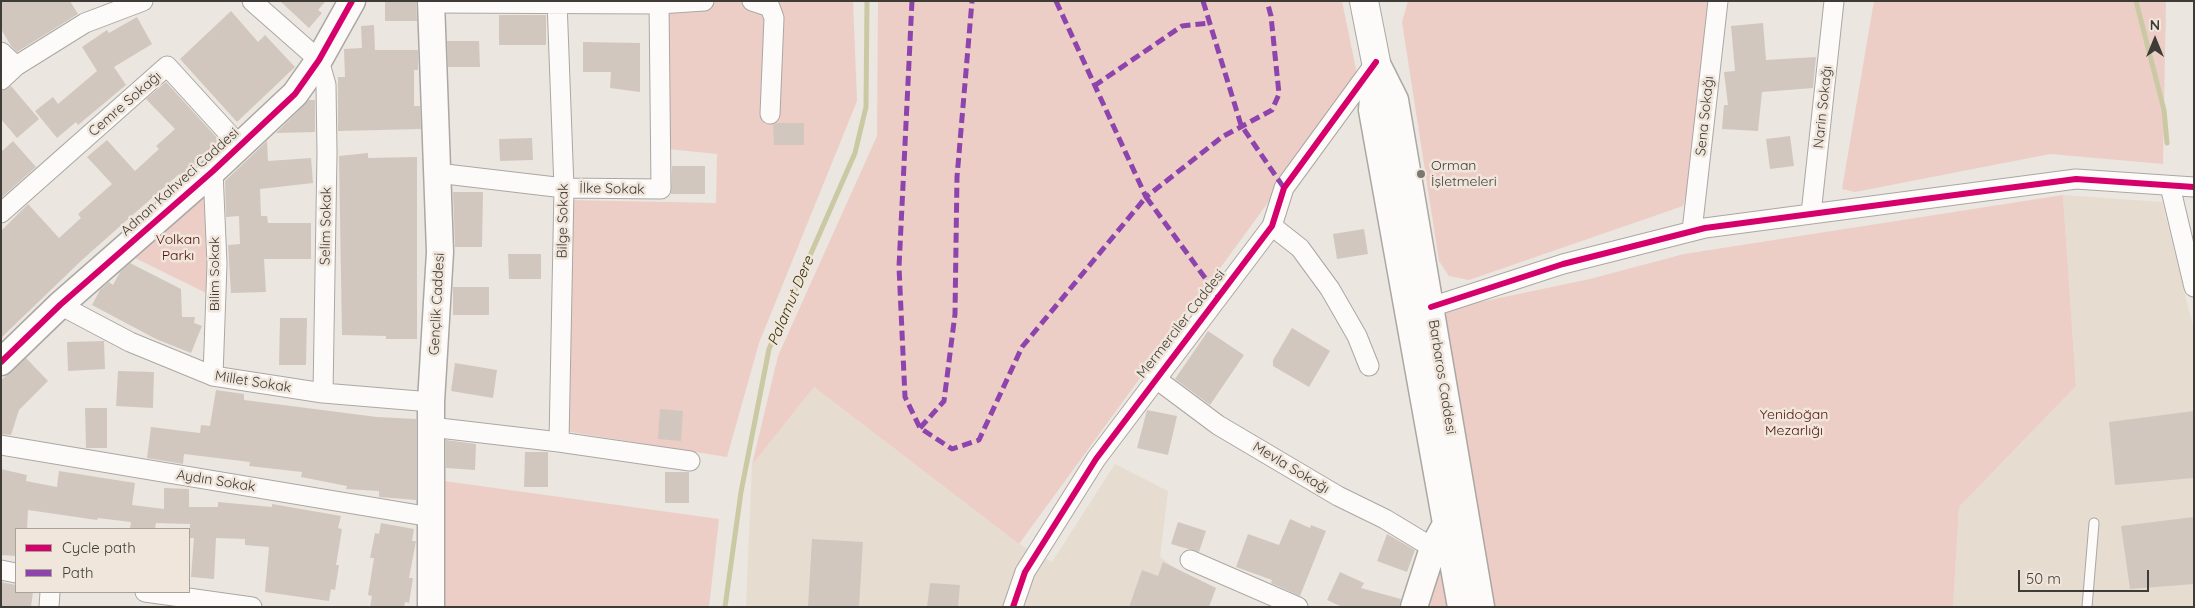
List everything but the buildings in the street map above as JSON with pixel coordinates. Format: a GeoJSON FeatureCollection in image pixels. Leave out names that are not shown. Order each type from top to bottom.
{"type":"FeatureCollection","features":[{"type":"Feature","properties":{"kind":"main road","name":"Adnan Kahveci Caddesi"},"geometry":{"type":"LineString","coordinates":[[1,362],[60,306],[240,146],[295,94],[318,60],[352,1]]}},
{"type":"Feature","properties":{"kind":"main road","name":"Gençlik Caddesi"},"geometry":{"type":"LineString","coordinates":[[430,607],[431,414],[440,252],[431,2]]}},
{"type":"Feature","properties":{"kind":"main road","name":"Barbaros Caddesi"},"geometry":{"type":"LineString","coordinates":[[1368,4],[1376,62],[1395,100],[1448,532],[1461,607]]}},
{"type":"Feature","properties":{"kind":"main road","name":"Barbaros Caddesi"},"geometry":{"type":"LineString","coordinates":[[1448,532],[1481,607]]}},
{"type":"Feature","properties":{"kind":"main road"},"geometry":{"type":"LineString","coordinates":[[1414,607],[1448,532]]}},
{"type":"Feature","properties":{"kind":"street"},"geometry":{"type":"LineString","coordinates":[[97,1],[110,15]]}},
{"type":"Feature","properties":{"kind":"street"},"geometry":{"type":"LineString","coordinates":[[1,80],[16,66],[85,23],[143,1]]}},
{"type":"Feature","properties":{"kind":"street"},"geometry":{"type":"LineString","coordinates":[[252,1],[318,60]]}},
{"type":"Feature","properties":{"kind":"street"},"geometry":{"type":"LineString","coordinates":[[431,2],[659,3],[704,1]]}},
{"type":"Feature","properties":{"kind":"street"},"geometry":{"type":"LineString","coordinates":[[752,1],[770,7],[774,18],[770,114]]}},
{"type":"Feature","properties":{"kind":"street","name":"Sena Sokağı"},"geometry":{"type":"LineString","coordinates":[[1692,231],[1718,1]]}},
{"type":"Feature","properties":{"kind":"street","name":"Narin Sokağı"},"geometry":{"type":"LineString","coordinates":[[1811,214],[1834,1]]}},
{"type":"Feature","properties":{"kind":"street","name":"Bilge Sokak"},"geometry":{"type":"LineString","coordinates":[[557,2],[564,188],[559,442]]}},
{"type":"Feature","properties":{"kind":"street","name":"İlke Sokak"},"geometry":{"type":"LineString","coordinates":[[437,173],[564,188],[661,189],[659,3]]}},
{"type":"Feature","properties":{"kind":"street"},"geometry":{"type":"LineString","coordinates":[[1,52],[16,66]]}},
{"type":"Feature","properties":{"kind":"street","name":"Selim Sokak"},"geometry":{"type":"LineString","coordinates":[[318,60],[326,85],[327,153],[323,393]]}},
{"type":"Feature","properties":{"kind":"street","name":"Mermerciler Caddesi"},"geometry":{"type":"LineString","coordinates":[[1013,607],[1025,572],[1096,460],[1155,378],[1272,226],[1284,188],[1376,62]]}},
{"type":"Feature","properties":{"kind":"street","name":"Cemre Sokağı"},"geometry":{"type":"LineString","coordinates":[[1,213],[168,66],[240,146]]}},
{"type":"Feature","properties":{"kind":"street","name":"Bilim Sokak"},"geometry":{"type":"LineString","coordinates":[[212,171],[217,264],[212,376]]}},
{"type":"Feature","properties":{"kind":"street"},"geometry":{"type":"LineString","coordinates":[[1419,306],[1563,264],[1692,231],[2076,179],[2194,187]]}},
{"type":"Feature","properties":{"kind":"street"},"geometry":{"type":"LineString","coordinates":[[2170,186],[2194,287]]}},
{"type":"Feature","properties":{"kind":"street"},"geometry":{"type":"LineString","coordinates":[[1272,226],[1300,248],[1330,289],[1357,336],[1369,366]]}},
{"type":"Feature","properties":{"kind":"street","name":"Millet Sokak"},"geometry":{"type":"LineString","coordinates":[[60,306],[130,342],[212,376],[323,393],[559,442],[690,461]]}},
{"type":"Feature","properties":{"kind":"street","name":"Mevla Sokağı"},"geometry":{"type":"LineString","coordinates":[[1155,378],[1218,425],[1338,496],[1385,520],[1448,532]]}},
{"type":"Feature","properties":{"kind":"street","name":"Aydın Sokak"},"geometry":{"type":"LineString","coordinates":[[1,445],[431,517]]}},
{"type":"Feature","properties":{"kind":"street"},"geometry":{"type":"LineString","coordinates":[[1190,560],[1298,607]]}},
{"type":"Feature","properties":{"kind":"street"},"geometry":{"type":"LineString","coordinates":[[1,570],[15,573]]}},
{"type":"Feature","properties":{"kind":"street"},"geometry":{"type":"LineString","coordinates":[[49,607],[50,593]]}},
{"type":"Feature","properties":{"kind":"street"},"geometry":{"type":"LineString","coordinates":[[152,593],[252,607]]}},
{"type":"Feature","properties":{"kind":"lane"},"geometry":{"type":"LineString","coordinates":[[2087,607],[2094,523]]}},
{"type":"Feature","properties":{"kind":"shaded area"},"geometry":{"type":"Polygon","coordinates":[[[2063,195],[2162,202],[2194,330],[2194,607],[1953,607],[1959,507],[2076,386],[2063,195]]]}},
{"type":"Feature","properties":{"kind":"shaded area"},"geometry":{"type":"Polygon","coordinates":[[[814,387],[1019,544],[1052,562],[1115,464],[1168,491],[1160,557],[1208,592],[1202,607],[746,607],[752,465],[814,387]]]}},
{"type":"Feature","properties":{"kind":"green space"},"geometry":{"type":"Polygon","coordinates":[[[664,1],[853,1],[857,101],[759,343],[727,457],[564,431],[568,200],[716,203],[717,154],[668,149],[664,1]]]}},
{"type":"Feature","properties":{"kind":"green space"},"geometry":{"type":"Polygon","coordinates":[[[878,1],[1342,1],[1358,79],[1019,544],[814,387],[752,465],[778,356],[877,136],[878,1]]]}},
{"type":"Feature","properties":{"kind":"green space"},"geometry":{"type":"Polygon","coordinates":[[[1408,1],[1709,1],[1688,188],[1683,206],[1469,280],[1449,276],[1439,261],[1402,22],[1408,1]]]}},
{"type":"Feature","properties":{"kind":"green space"},"geometry":{"type":"Polygon","coordinates":[[[1874,1],[2166,1],[2163,164],[2050,154],[1855,192],[1842,189],[1874,1]]]}},
{"type":"Feature","properties":{"kind":"green space","name":"Volkan Parkı"},"geometry":{"type":"Polygon","coordinates":[[[205,192],[208,294],[125,253],[205,192]]]}},
{"type":"Feature","properties":{"kind":"green space","name":"Yenidoğan Mezarlığı"},"geometry":{"type":"Polygon","coordinates":[[[2063,195],[2076,386],[1959,507],[1953,607],[1491,607],[1437,311],[1590,279],[1684,254],[2063,195]]]}},
{"type":"Feature","properties":{"kind":"green space"},"geometry":{"type":"Polygon","coordinates":[[[444,481],[719,519],[709,607],[444,607],[444,481]]]}},
{"type":"Feature","properties":{"kind":"green space"},"geometry":{"type":"Polygon","coordinates":[[[1439,562],[1447,607],[1427,607],[1439,562]]]}},
{"type":"Feature","properties":{"kind":"waterway","name":"Palamut Dere"},"geometry":{"type":"LineString","coordinates":[[725,607],[741,492],[769,349],[855,153],[866,107],[867,1]]}},
{"type":"Feature","properties":{"kind":"waterway","name":"Palamut Dere"},"geometry":{"type":"LineString","coordinates":[[2136,1],[2164,110],[2167,143]]}},
{"type":"Feature","properties":{"kind":"marked path"},"geometry":{"type":"LineString","coordinates":[[912,1],[899,267],[905,397],[920,428],[952,449],[979,440],[1022,347],[1146,197],[1219,297]]}},
{"type":"Feature","properties":{"kind":"marked path"},"geometry":{"type":"LineString","coordinates":[[920,428],[944,401],[955,314],[957,177],[972,1]]}},
{"type":"Feature","properties":{"kind":"marked path"},"geometry":{"type":"LineString","coordinates":[[1056,1],[1146,197],[1222,137],[1272,110],[1279,94],[1271,16],[1267,1]]}},
{"type":"Feature","properties":{"kind":"marked path"},"geometry":{"type":"LineString","coordinates":[[1203,1],[1241,125],[1284,188]]}},
{"type":"Feature","properties":{"kind":"marked path"},"geometry":{"type":"LineString","coordinates":[[1094,86],[1182,26],[1209,23]]}},
{"type":"Feature","properties":{"kind":"cycle path"},"geometry":{"type":"LineString","coordinates":[[1,362],[60,305],[213,171],[295,94],[319,60],[352,1]]}},
{"type":"Feature","properties":{"kind":"cycle path"},"geometry":{"type":"LineString","coordinates":[[1013,607],[1025,572],[1096,459],[1272,226],[1284,188],[1376,62]]}},
{"type":"Feature","properties":{"kind":"cycle path"},"geometry":{"type":"LineString","coordinates":[[1431,307],[1563,264],[1705,228],[2076,179],[2194,187]]}},
{"type":"Feature","properties":{"kind":"place","name":"Orman İşletmeleri"},"geometry":{"type":"Point","coordinates":[1421,174]}}]}
